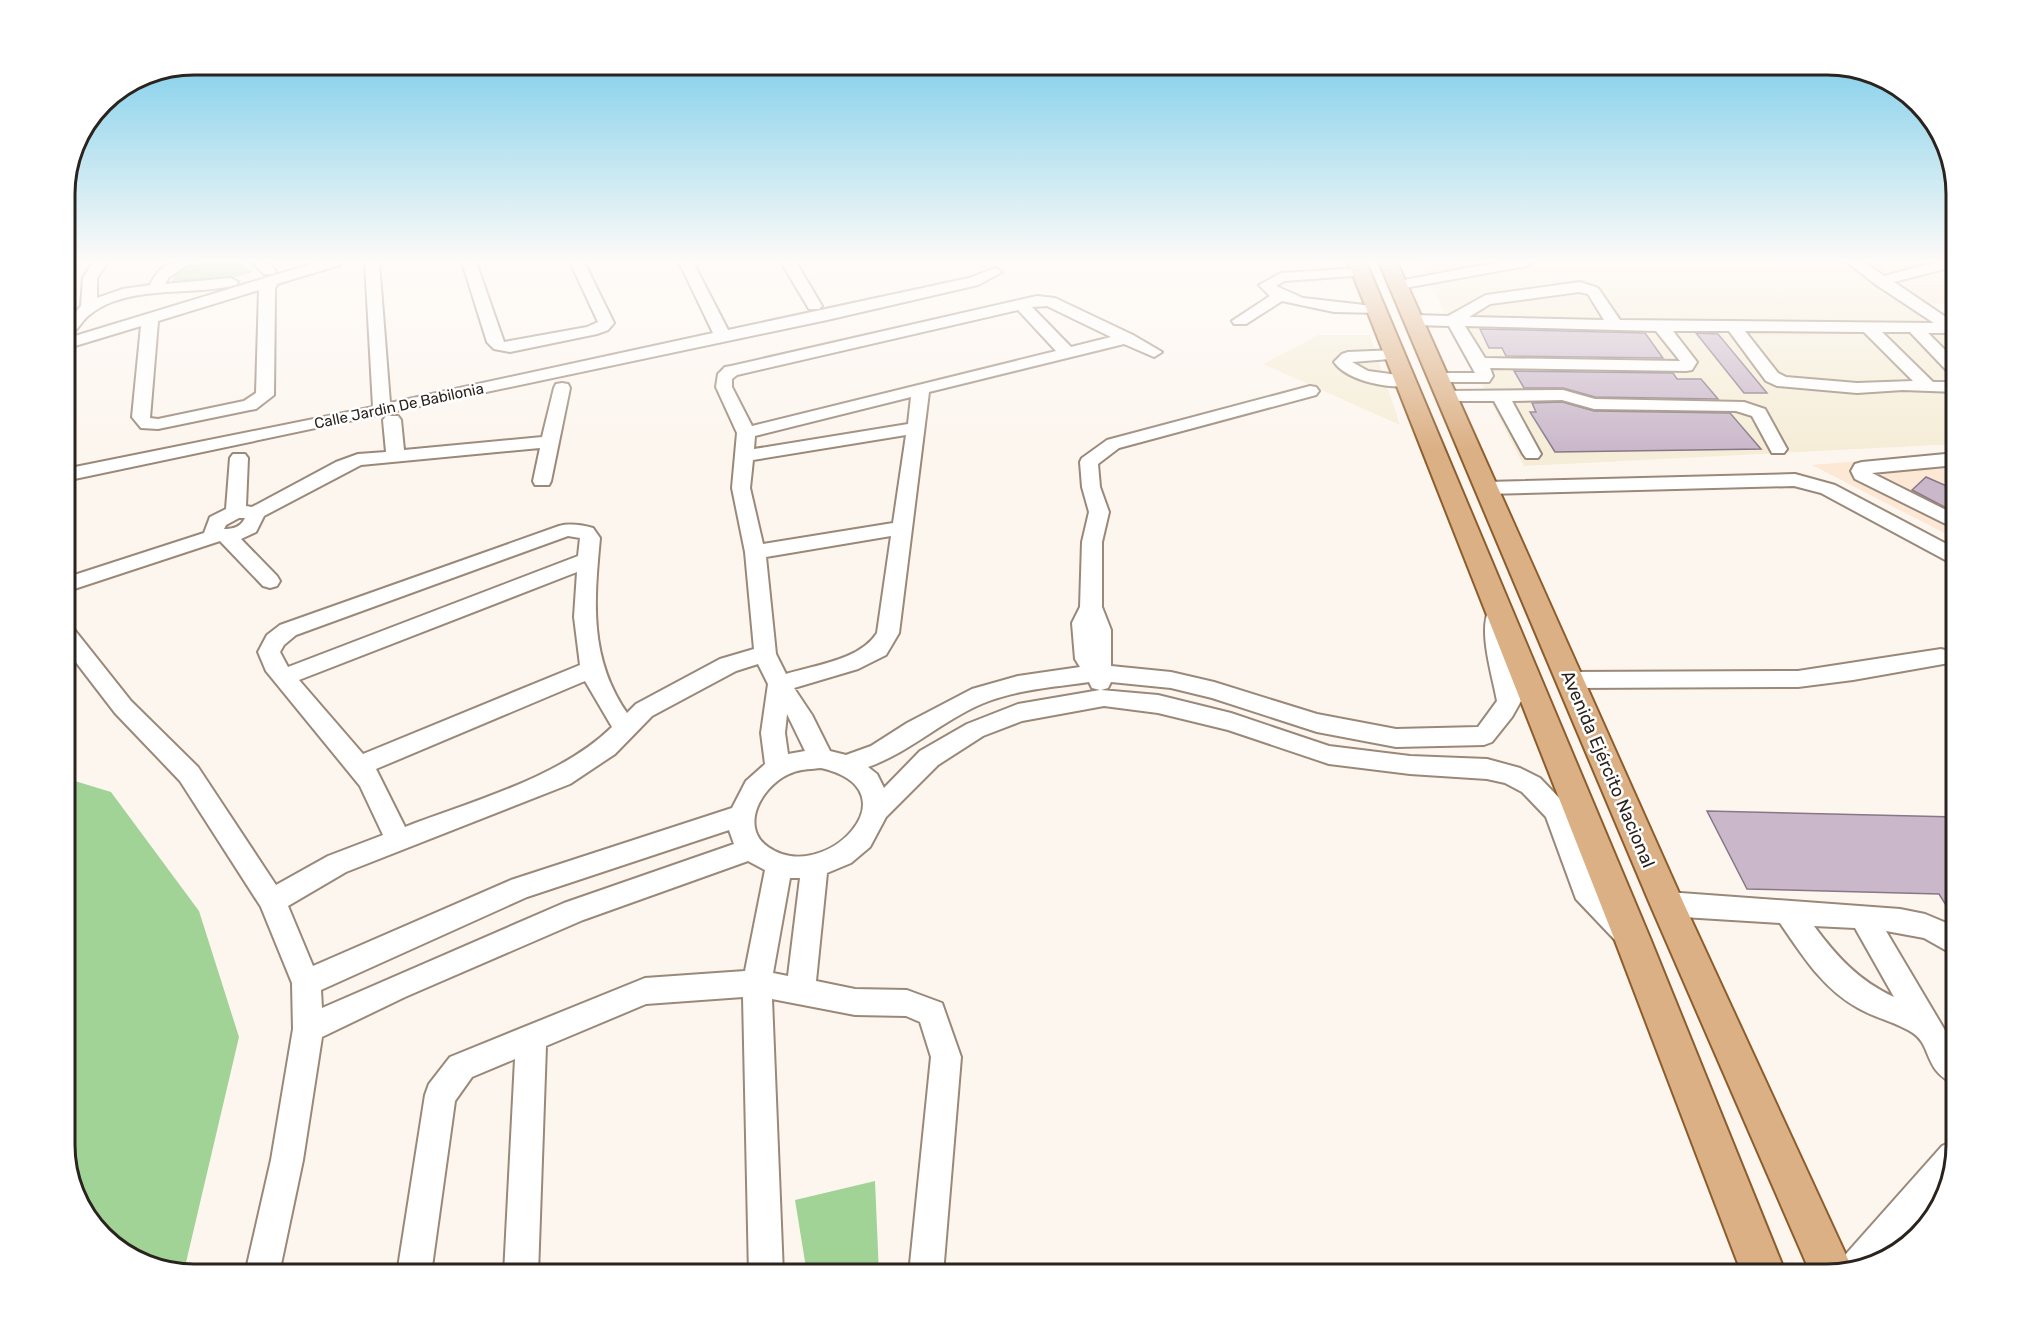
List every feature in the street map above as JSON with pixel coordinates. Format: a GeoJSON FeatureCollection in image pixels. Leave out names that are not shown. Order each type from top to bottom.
{"type":"FeatureCollection","features":[{"type":"Feature","properties":{"kind":"main road"},"geometry":{"type":"LineString","coordinates":[[1383,324],[1632,938],[1760,1264]]}},
{"type":"Feature","properties":{"kind":"main road"},"geometry":{"type":"LineString","coordinates":[[1398,324],[1426,349]]}},
{"type":"Feature","properties":{"kind":"main road","name":"Avenida Ejército Nacional"},"geometry":{"type":"LineString","coordinates":[[1412,324],[1426,349],[1443,387],[1667,904],[1828,1264]]}},
{"type":"Feature","properties":{"kind":"street"},"geometry":{"type":"LineString","coordinates":[[75,341],[129,324]]}},
{"type":"Feature","properties":{"kind":"street"},"geometry":{"type":"LineString","coordinates":[[149,324],[141,417],[146,424],[158,424],[250,405],[265,395],[266,324]]}},
{"type":"Feature","properties":{"kind":"street"},"geometry":{"type":"LineString","coordinates":[[378,324],[387,415],[395,456]]}},
{"type":"Feature","properties":{"kind":"street"},"geometry":{"type":"LineString","coordinates":[[489,324],[495,342],[500,346],[510,347],[591,331],[605,324]]}},
{"type":"Feature","properties":{"kind":"street"},"geometry":{"type":"LineString","coordinates":[[717,324],[720,330]]}},
{"type":"Feature","properties":{"kind":"street","name":"Calle Jardin De Babilonia"},"geometry":{"type":"LineString","coordinates":[[75,473],[387,415],[720,330],[759,324]]}},
{"type":"Feature","properties":{"kind":"street"},"geometry":{"type":"LineString","coordinates":[[821,759],[804,721],[779,684],[765,654],[755,552],[741,488],[746,433],[724,387],[724,378],[731,371],[932,324]]}},
{"type":"Feature","properties":{"kind":"street"},"geometry":{"type":"LineString","coordinates":[[1040,324],[1067,353]]}},
{"type":"Feature","properties":{"kind":"street"},"geometry":{"type":"LineString","coordinates":[[1099,324],[1154,352]]}},
{"type":"Feature","properties":{"kind":"street"},"geometry":{"type":"LineString","coordinates":[[1443,387],[1485,376],[1480,363],[1456,324]]}},
{"type":"Feature","properties":{"kind":"street"},"geometry":{"type":"LineString","coordinates":[[1627,324],[1766,327],[1786,336],[1828,336],[1840,327],[1946,330]]}},
{"type":"Feature","properties":{"kind":"street"},"geometry":{"type":"LineString","coordinates":[[1480,363],[1686,366],[1689,362],[1661,326]]}},
{"type":"Feature","properties":{"kind":"street"},"geometry":{"type":"LineString","coordinates":[[1734,327],[1772,377],[1783,382],[1857,388],[1903,385],[1946,387]]}},
{"type":"Feature","properties":{"kind":"street"},"geometry":{"type":"LineString","coordinates":[[1868,327],[1929,387]]}},
{"type":"Feature","properties":{"kind":"street"},"geometry":{"type":"LineString","coordinates":[[1915,329],[1946,360]]}},
{"type":"Feature","properties":{"kind":"street"},"geometry":{"type":"LineString","coordinates":[[746,433],[1127,338]]}},
{"type":"Feature","properties":{"kind":"street"},"geometry":{"type":"LineString","coordinates":[[1443,387],[1502,397],[1563,395],[1594,404],[1738,406],[1759,414],[1778,449]]}},
{"type":"Feature","properties":{"kind":"street"},"geometry":{"type":"LineString","coordinates":[[542,481],[562,388]]}},
{"type":"Feature","properties":{"kind":"street"},"geometry":{"type":"LineString","coordinates":[[779,684],[850,663],[878,649],[888,633],[921,390]]}},
{"type":"Feature","properties":{"kind":"street"},"geometry":{"type":"LineString","coordinates":[[1104,698],[1098,673],[1086,659],[1083,623],[1091,607],[1092,542],[1099,512],[1091,487],[1089,462],[1113,444],[1310,391]]}},
{"type":"Feature","properties":{"kind":"street"},"geometry":{"type":"LineString","coordinates":[[1502,397],[1532,454]]}},
{"type":"Feature","properties":{"kind":"street"},"geometry":{"type":"LineString","coordinates":[[744,456],[916,428]]}},
{"type":"Feature","properties":{"kind":"street"},"geometry":{"type":"LineString","coordinates":[[245,513],[343,466],[367,459],[550,442]]}},
{"type":"Feature","properties":{"kind":"street"},"geometry":{"type":"LineString","coordinates":[[75,568],[141,554],[220,532],[241,533],[255,521],[245,513],[239,458]]}},
{"type":"Feature","properties":{"kind":"street"},"geometry":{"type":"LineString","coordinates":[[1946,460],[1862,468],[1860,471],[1862,475],[1946,518]]}},
{"type":"Feature","properties":{"kind":"street"},"geometry":{"type":"LineString","coordinates":[[1487,488],[1795,480],[1828,489],[1946,552]]}},
{"type":"Feature","properties":{"kind":"street"},"geometry":{"type":"LineString","coordinates":[[755,552],[902,528]]}},
{"type":"Feature","properties":{"kind":"street"},"geometry":{"type":"LineString","coordinates":[[398,839],[370,780],[274,665],[269,652],[275,640],[288,630],[566,530],[586,532],[590,538],[584,603],[590,654],[602,692],[625,729]]}},
{"type":"Feature","properties":{"kind":"street"},"geometry":{"type":"LineString","coordinates":[[220,532],[270,580]]}},
{"type":"Feature","properties":{"kind":"street"},"geometry":{"type":"LineString","coordinates":[[75,581],[141,554]]}},
{"type":"Feature","properties":{"kind":"street"},"geometry":{"type":"LineString","coordinates":[[284,676],[588,560]]}},
{"type":"Feature","properties":{"kind":"street"},"geometry":{"type":"LineString","coordinates":[[846,765],[880,753],[915,729],[980,695],[1018,684],[1098,673],[1171,680],[1214,690],[1317,723],[1396,738],[1484,736],[1504,711],[1509,700],[1496,635],[1498,608]]}},
{"type":"Feature","properties":{"kind":"street"},"geometry":{"type":"LineString","coordinates":[[75,646],[123,707],[189,774],[272,901],[306,983],[308,1029],[286,1160],[264,1264]]}},
{"type":"Feature","properties":{"kind":"street"},"geometry":{"type":"LineString","coordinates":[[272,901],[337,864],[561,777],[607,747],[644,710],[728,665],[765,654]]}},
{"type":"Feature","properties":{"kind":"street"},"geometry":{"type":"LineString","coordinates":[[1570,680],[1798,679],[1941,657]]}},
{"type":"Feature","properties":{"kind":"street"},"geometry":{"type":"LineString","coordinates":[[359,766],[594,668]]}},
{"type":"Feature","properties":{"kind":"street"},"geometry":{"type":"LineString","coordinates":[[778,768],[773,733],[779,684]]}},
{"type":"Feature","properties":{"kind":"street"},"geometry":{"type":"LineString","coordinates":[[876,811],[929,758],[975,730],[1018,713],[1104,698],[1158,704],[1231,722],[1329,755],[1410,765],[1487,769],[1511,775],[1531,785],[1557,812],[1586,891],[1632,938]]}},
{"type":"Feature","properties":{"kind":"street"},"geometry":{"type":"LineString","coordinates":[[1471,737],[1485,748],[1488,755],[1487,769]]}},
{"type":"Feature","properties":{"kind":"street"},"geometry":{"type":"LineString","coordinates":[[821,759],[846,765],[859,773],[869,784],[875,796],[876,811],[870,830],[857,846],[838,859],[815,867],[796,868],[764,859],[752,849],[742,833],[741,815],[747,796],[760,780],[778,768],[798,761],[821,759]]}},
{"type":"Feature","properties":{"kind":"street"},"geometry":{"type":"LineString","coordinates":[[306,983],[520,888],[741,815]]}},
{"type":"Feature","properties":{"kind":"street"},"geometry":{"type":"LineString","coordinates":[[308,1029],[395,988],[574,911],[752,849]]}},
{"type":"Feature","properties":{"kind":"street"},"geometry":{"type":"LineString","coordinates":[[766,1264],[757,983],[779,865]]}},
{"type":"Feature","properties":{"kind":"street"},"geometry":{"type":"LineString","coordinates":[[800,993],[815,867]]}},
{"type":"Feature","properties":{"kind":"street"},"geometry":{"type":"LineString","coordinates":[[1667,904],[1863,917],[1929,927],[1946,935]]}},
{"type":"Feature","properties":{"kind":"street"},"geometry":{"type":"LineString","coordinates":[[1788,912],[1828,968],[1844,982],[1872,1001],[1925,1024]]}},
{"type":"Feature","properties":{"kind":"street"},"geometry":{"type":"LineString","coordinates":[[1863,917],[1946,1060]]}},
{"type":"Feature","properties":{"kind":"street"},"geometry":{"type":"LineString","coordinates":[[416,1264],[440,1095],[461,1067],[645,991],[757,983],[855,1002],[906,1003],[932,1013],[946,1057],[927,1264]]}},
{"type":"Feature","properties":{"kind":"street"},"geometry":{"type":"LineString","coordinates":[[521,1264],[531,1038]]}},
{"type":"Feature","properties":{"kind":"street"},"geometry":{"type":"LineString","coordinates":[[1865,1258],[1944,1167]]}},
{"type":"Feature","properties":{"kind":"shaded area"},"geometry":{"type":"Polygon","coordinates":[[[1451,324],[1934,324],[1946,333],[1946,445],[1524,466],[1451,324]]]}},
{"type":"Feature","properties":{"kind":"shaded area"},"geometry":{"type":"Polygon","coordinates":[[[1319,335],[1370,335],[1400,425],[1263,364],[1319,335]]]}},
{"type":"Feature","properties":{"kind":"shaded area"},"geometry":{"type":"Polygon","coordinates":[[[1946,454],[1946,534],[1812,465],[1946,454]]]}},
{"type":"Feature","properties":{"kind":"green space"},"geometry":{"type":"Polygon","coordinates":[[[75,781],[111,792],[199,911],[239,1037],[186,1264],[156,1258],[141,1252],[116,1234],[91,1205],[84,1191],[76,1161],[75,781]]]}},
{"type":"Feature","properties":{"kind":"green space"},"geometry":{"type":"Polygon","coordinates":[[[875,1181],[879,1264],[805,1264],[795,1200],[875,1181]]]}},
{"type":"Feature","properties":{"kind":"building"},"geometry":{"type":"Polygon","coordinates":[[[1480,329],[1645,333],[1663,358],[1506,356],[1502,348],[1489,348],[1480,329]]]}},
{"type":"Feature","properties":{"kind":"building"},"geometry":{"type":"Polygon","coordinates":[[[1696,333],[1718,334],[1767,393],[1744,393],[1696,333]]]}},
{"type":"Feature","properties":{"kind":"building"},"geometry":{"type":"Polygon","coordinates":[[[1514,371],[1673,373],[1677,379],[1701,379],[1718,399],[1595,397],[1563,388],[1524,388],[1514,371]]]}},
{"type":"Feature","properties":{"kind":"building"},"geometry":{"type":"Polygon","coordinates":[[[1562,402],[1594,411],[1730,413],[1761,449],[1555,452],[1530,412],[1536,412],[1532,403],[1562,402]]]}},
{"type":"Feature","properties":{"kind":"building"},"geometry":{"type":"Polygon","coordinates":[[[1926,477],[1946,486],[1946,508],[1912,490],[1926,477]]]}},
{"type":"Feature","properties":{"kind":"building"},"geometry":{"type":"Polygon","coordinates":[[[1707,811],[1946,817],[1946,905],[1939,894],[1747,889],[1707,811]]]}}]}
